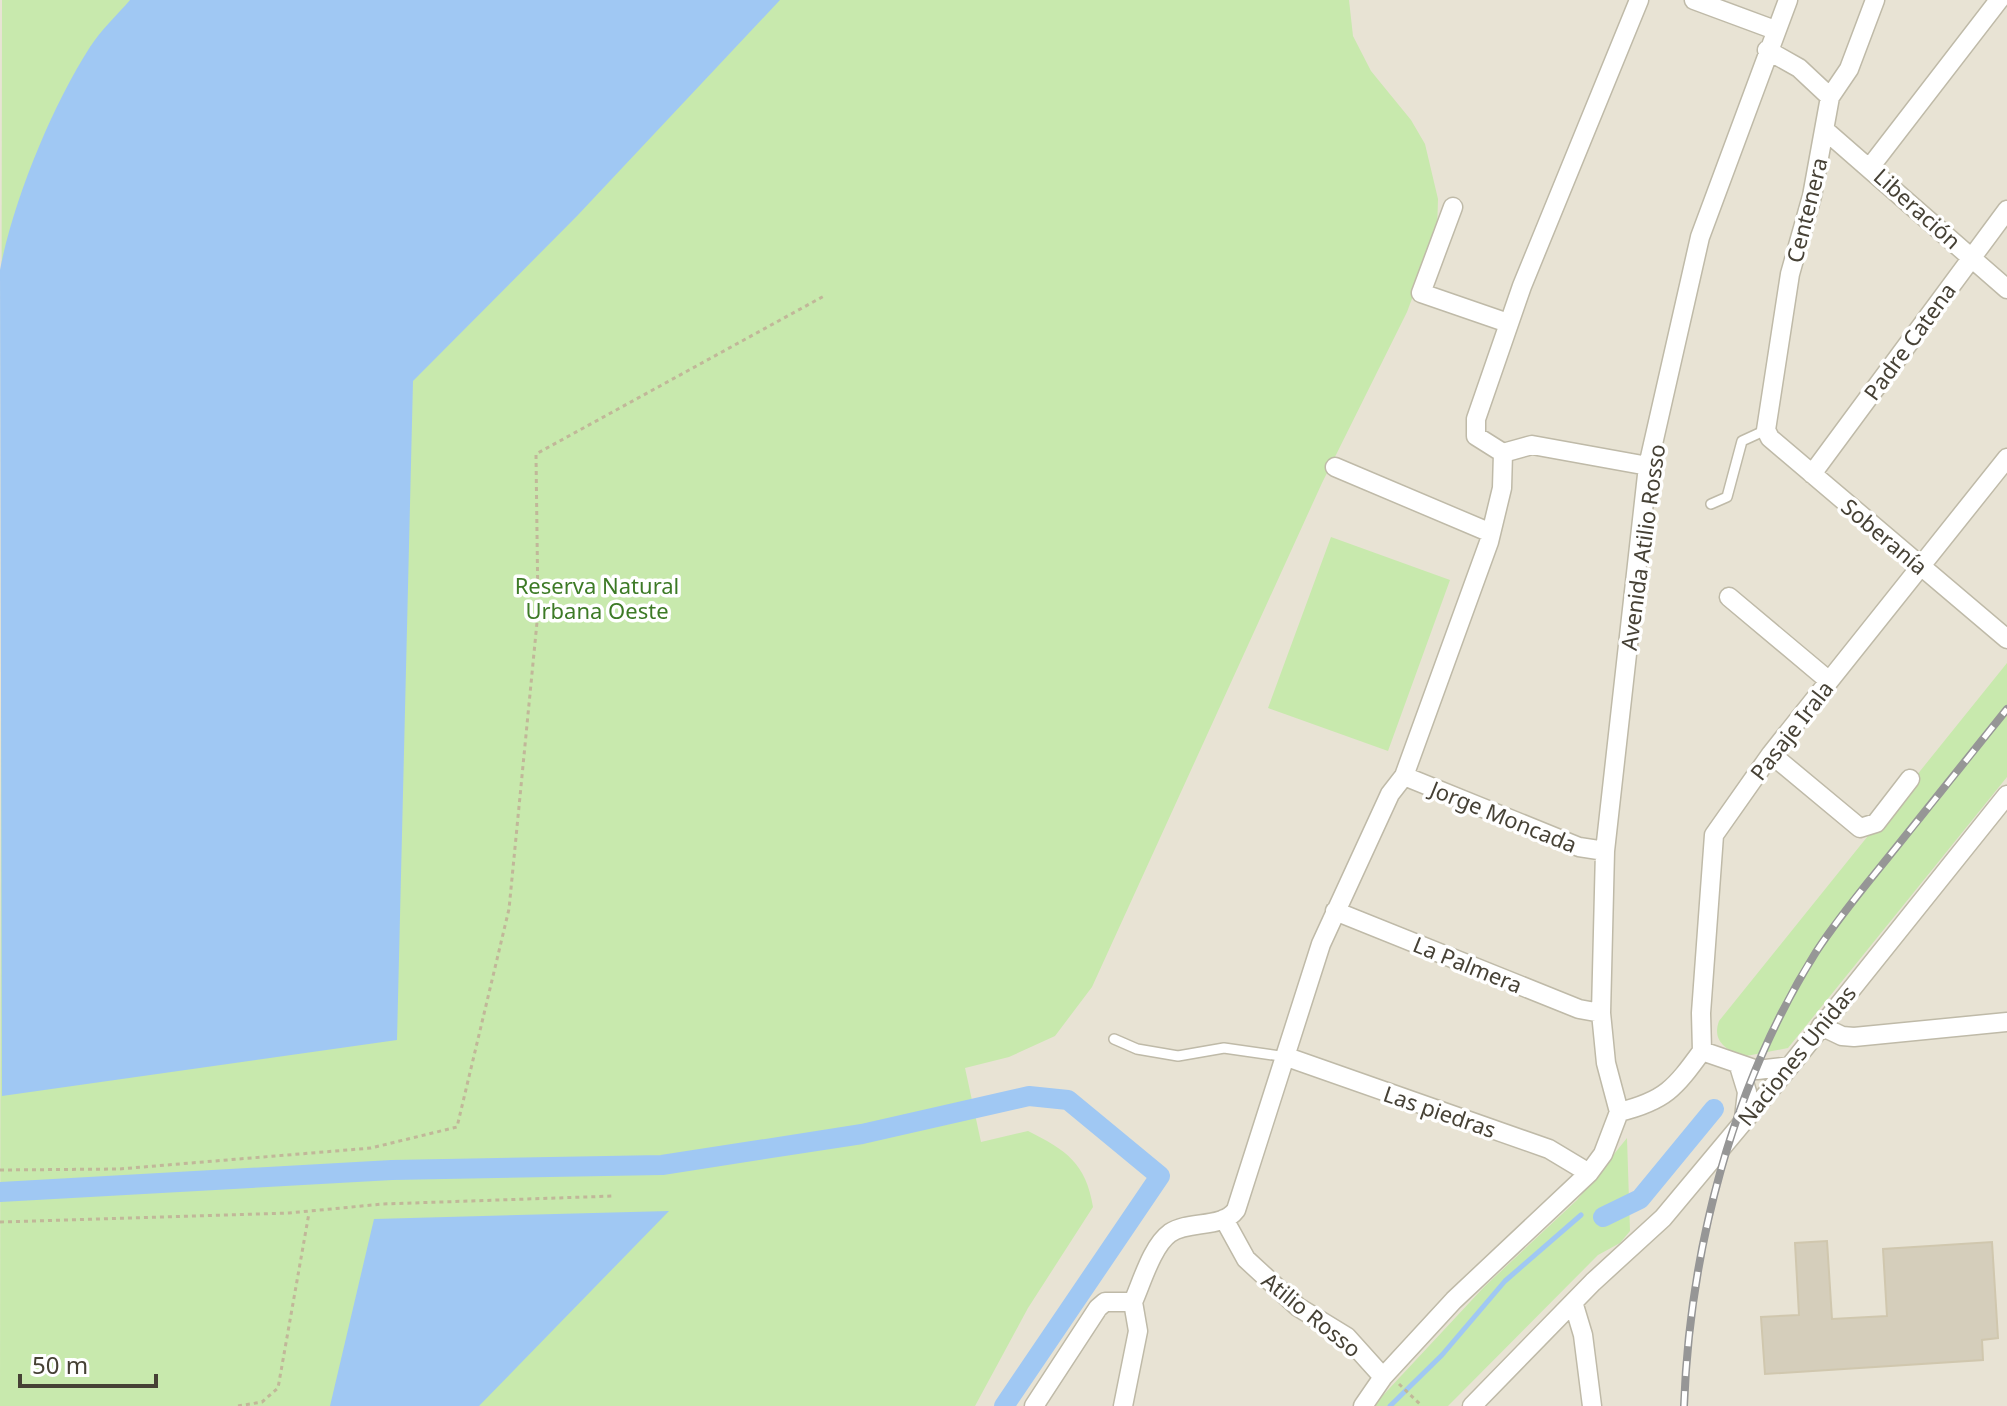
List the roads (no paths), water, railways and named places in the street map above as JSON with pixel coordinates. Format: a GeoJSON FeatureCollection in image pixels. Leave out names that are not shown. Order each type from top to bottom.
{"type":"FeatureCollection","features":[{"type":"Feature","properties":{"kind":"street"},"geometry":{"type":"LineString","coordinates":[[1639,0],[1508,323],[1474,429],[1476,436],[1503,453],[1532,445],[1648,466]]}},
{"type":"Feature","properties":{"kind":"street"},"geometry":{"type":"LineString","coordinates":[[1694,0],[1775,30]]}},
{"type":"Feature","properties":{"kind":"street","name":"Avenida Atilio Rosso"},"geometry":{"type":"LineString","coordinates":[[1619,1112],[1606,1063],[1601,1013],[1605,851],[1648,466],[1697,250],[1767,50],[1788,0]]}},
{"type":"Feature","properties":{"kind":"street","name":"Centenera"},"geometry":{"type":"LineString","coordinates":[[1766,430],[1790,274],[1826,131],[1830,97],[1849,69],[1875,0]]}},
{"type":"Feature","properties":{"kind":"street"},"geometry":{"type":"LineString","coordinates":[[1871,166],[1999,0]]}},
{"type":"Feature","properties":{"kind":"street"},"geometry":{"type":"LineString","coordinates":[[1767,50],[1799,68],[1830,97]]}},
{"type":"Feature","properties":{"kind":"street","name":"Liberación"},"geometry":{"type":"LineString","coordinates":[[1826,131],[1871,166],[2007,289]]}},
{"type":"Feature","properties":{"kind":"street"},"geometry":{"type":"LineString","coordinates":[[1453,207],[1421,293],[1508,323]]}},
{"type":"Feature","properties":{"kind":"street","name":"Padre Catena"},"geometry":{"type":"LineString","coordinates":[[1812,474],[2007,210]]}},
{"type":"Feature","properties":{"kind":"street","name":"Soberanía"},"geometry":{"type":"LineString","coordinates":[[1766,430],[1812,474],[2007,639]]}},
{"type":"Feature","properties":{"kind":"street"},"geometry":{"type":"LineString","coordinates":[[1123,1406],[1138,1331],[1133,1302],[1163,1240],[1171,1233],[1224,1219],[1236,1210],[1321,944],[1390,794],[1404,776],[1491,533],[1504,473],[1503,453]]}},
{"type":"Feature","properties":{"kind":"street","name":"Pasaje Irala"},"geometry":{"type":"LineString","coordinates":[[1702,1051],[1701,1013],[1710,847],[1719,824],[1828,680],[2007,458]]}},
{"type":"Feature","properties":{"kind":"street"},"geometry":{"type":"LineString","coordinates":[[1335,467],[1400,491],[1491,533]]}},
{"type":"Feature","properties":{"kind":"street"},"geometry":{"type":"LineString","coordinates":[[1729,597],[1828,680]]}},
{"type":"Feature","properties":{"kind":"street"},"geometry":{"type":"LineString","coordinates":[[1771,754],[1860,828],[1876,823],[1910,779]]}},
{"type":"Feature","properties":{"kind":"street","name":"Jorge Moncada"},"geometry":{"type":"LineString","coordinates":[[1404,776],[1579,847],[1605,851]]}},
{"type":"Feature","properties":{"kind":"street","name":"Naciones Unidas"},"geometry":{"type":"LineString","coordinates":[[1472,1406],[1574,1305],[1593,1282],[1643,1239],[1790,1066],[2007,795]]}},
{"type":"Feature","properties":{"kind":"street","name":"La Palmera"},"geometry":{"type":"LineString","coordinates":[[1335,911],[1579,1009],[1601,1013]]}},
{"type":"Feature","properties":{"kind":"street"},"geometry":{"type":"LineString","coordinates":[[1821,1026],[1842,1036],[1854,1037],[2007,1022]]}},
{"type":"Feature","properties":{"kind":"street"},"geometry":{"type":"LineString","coordinates":[[1363,1406],[1392,1380],[1454,1300],[1589,1173],[1603,1154],[1619,1112],[1663,1097],[1675,1088],[1702,1051],[1757,1070],[1790,1066]]}},
{"type":"Feature","properties":{"kind":"street","name":"Las piedras"},"geometry":{"type":"LineString","coordinates":[[1287,1057],[1549,1149],[1589,1173]]}},
{"type":"Feature","properties":{"kind":"street"},"geometry":{"type":"LineString","coordinates":[[1739,1066],[1747,1092],[1744,1118]]}},
{"type":"Feature","properties":{"kind":"street","name":"Atilio Rosso"},"geometry":{"type":"LineString","coordinates":[[1224,1219],[1246,1259],[1298,1307],[1347,1337],[1392,1380]]}},
{"type":"Feature","properties":{"kind":"street"},"geometry":{"type":"LineString","coordinates":[[1034,1406],[1098,1308],[1105,1302],[1133,1302]]}},
{"type":"Feature","properties":{"kind":"street"},"geometry":{"type":"LineString","coordinates":[[1574,1305],[1583,1335],[1592,1406]]}},
{"type":"Feature","properties":{"kind":"lane"},"geometry":{"type":"LineString","coordinates":[[1711,504],[1723,502],[1727,497],[1742,441],[1766,430]]}},
{"type":"Feature","properties":{"kind":"lane"},"geometry":{"type":"LineString","coordinates":[[1114,1039],[1137,1049],[1178,1056],[1224,1048],[1287,1057]]}},
{"type":"Feature","properties":{"kind":"water"},"geometry":{"type":"Polygon","coordinates":[[[130,0],[780,0],[577,216],[413,381],[397,1040],[2,1096],[0,270],[14,214],[48,125],[94,41],[130,0]]]}},
{"type":"Feature","properties":{"kind":"water"},"geometry":{"type":"Polygon","coordinates":[[[669,1211],[479,1406],[330,1406],[374,1219],[669,1211]]]}},
{"type":"Feature","properties":{"kind":"waterway"},"geometry":{"type":"LineString","coordinates":[[0,1192],[392,1170],[662,1165],[862,1134],[1029,1096],[1068,1100],[1160,1176],[1004,1406]]}},
{"type":"Feature","properties":{"kind":"waterway"},"geometry":{"type":"LineString","coordinates":[[1603,1217],[1640,1199],[1714,1109]]}},
{"type":"Feature","properties":{"kind":"waterway"},"geometry":{"type":"LineString","coordinates":[[1390,1406],[1442,1355],[1505,1281],[1581,1215]]}},
{"type":"Feature","properties":{"kind":"railway"},"geometry":{"type":"LineString","coordinates":[[1684,1406],[1695,1288],[1706,1229],[1739,1113],[1761,1057],[1786,1004],[1824,939],[2007,709]]}},
{"type":"Feature","properties":{"kind":"park label","name":"Reserva Natural Urbana Oeste"},"geometry":{"type":"Point","coordinates":[597,598]}}]}
